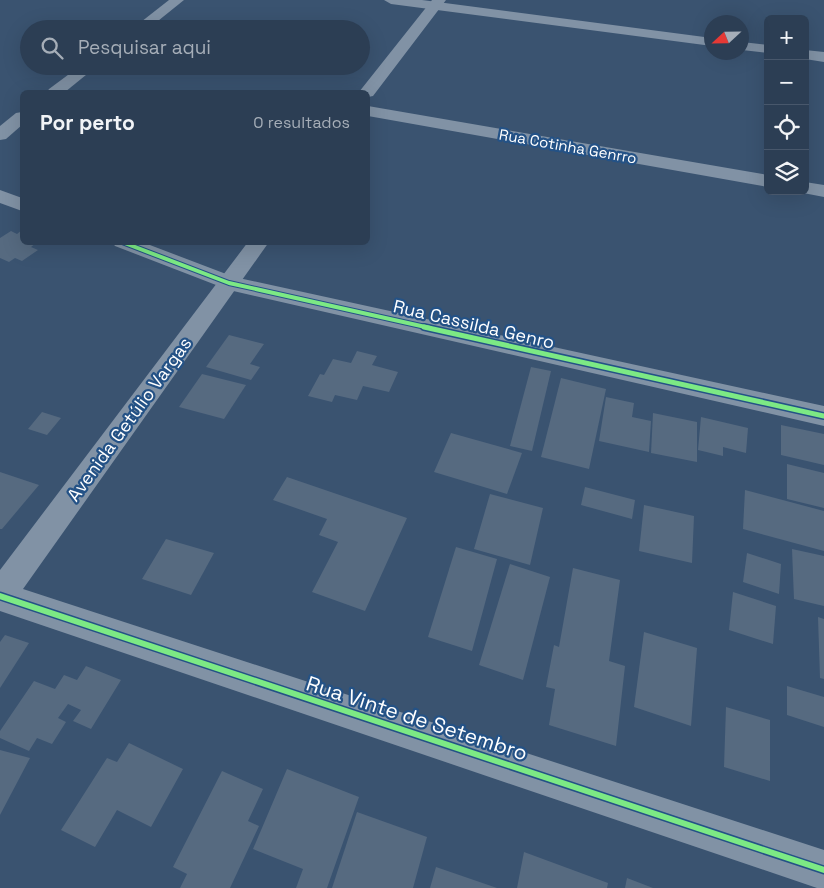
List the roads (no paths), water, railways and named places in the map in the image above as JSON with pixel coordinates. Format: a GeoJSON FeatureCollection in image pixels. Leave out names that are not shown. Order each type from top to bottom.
{"type":"FeatureCollection","features":[{"type":"Feature","properties":{"kind":"street"},"geometry":{"type":"LineString","coordinates":[[151,20],[177,0]]}},
{"type":"Feature","properties":{"kind":"street"},"geometry":{"type":"LineString","coordinates":[[391,0],[436,3],[704,41]]}},
{"type":"Feature","properties":{"kind":"street"},"geometry":{"type":"LineString","coordinates":[[369,90],[436,3]]}},
{"type":"Feature","properties":{"kind":"street"},"geometry":{"type":"LineString","coordinates":[[749,47],[764,49]]}},
{"type":"Feature","properties":{"kind":"street"},"geometry":{"type":"LineString","coordinates":[[809,55],[824,57]]}},
{"type":"Feature","properties":{"kind":"street"},"geometry":{"type":"LineString","coordinates":[[58,90],[78,75]]}},
{"type":"Feature","properties":{"kind":"street","name":"Rua Cotinha Genrro"},"geometry":{"type":"LineString","coordinates":[[370,111],[764,180]]}},
{"type":"Feature","properties":{"kind":"street"},"geometry":{"type":"LineString","coordinates":[[0,134],[20,119]]}},
{"type":"Feature","properties":{"kind":"street"},"geometry":{"type":"LineString","coordinates":[[809,189],[824,191]]}},
{"type":"Feature","properties":{"kind":"street"},"geometry":{"type":"LineString","coordinates":[[0,196],[20,204]]}},
{"type":"Feature","properties":{"kind":"street","name":"Rua Cassilda Genro"},"geometry":{"type":"LineString","coordinates":[[130,245],[229,283],[824,416]]}},
{"type":"Feature","properties":{"kind":"street","name":"Avenida Getúlio Vargas"},"geometry":{"type":"LineString","coordinates":[[0,596],[257,245]]}},
{"type":"Feature","properties":{"kind":"street","name":"Rua Vinte de Setembro"},"geometry":{"type":"LineString","coordinates":[[0,596],[824,870]]}}]}
